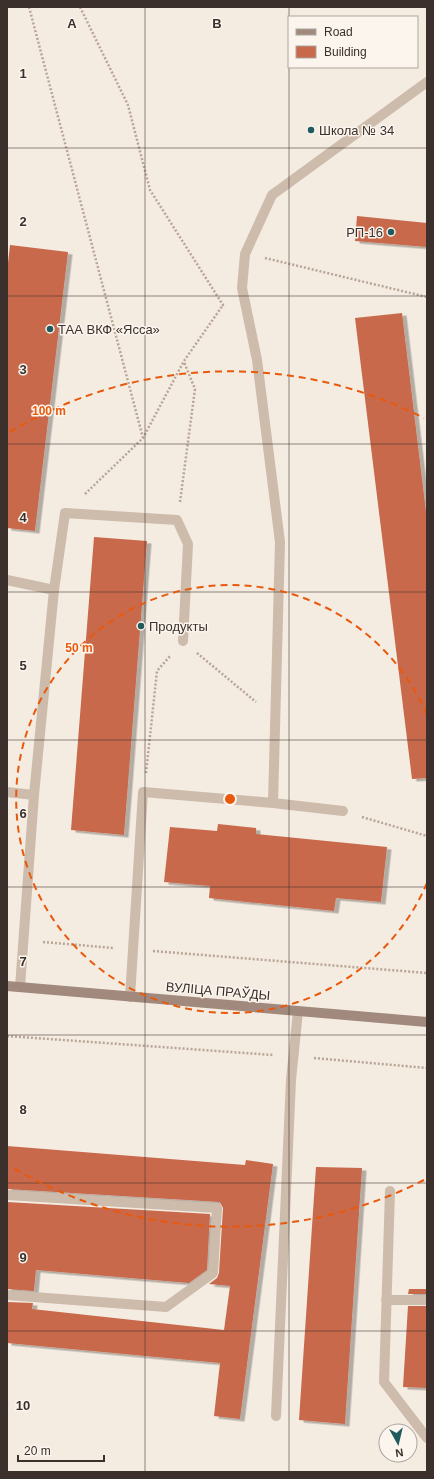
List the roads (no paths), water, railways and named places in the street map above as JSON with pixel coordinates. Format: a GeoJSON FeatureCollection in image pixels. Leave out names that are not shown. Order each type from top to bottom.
{"type":"FeatureCollection","features":[{"type":"Feature","properties":{"kind":"main road","name":"ВУЛІЦА ПРАЎДЫ"},"geometry":{"type":"LineString","coordinates":[[7,986],[427,1022]]}},
{"type":"Feature","properties":{"kind":"lane"},"geometry":{"type":"LineString","coordinates":[[272,803],[280,542],[257,360],[242,288],[245,254],[272,194],[427,82]]}},
{"type":"Feature","properties":{"kind":"lane"},"geometry":{"type":"LineString","coordinates":[[20,987],[34,795],[54,590],[65,513],[178,520],[188,544],[183,641]]}},
{"type":"Feature","properties":{"kind":"lane"},"geometry":{"type":"LineString","coordinates":[[7,580],[54,590]]}},
{"type":"Feature","properties":{"kind":"lane"},"geometry":{"type":"LineString","coordinates":[[7,792],[34,795]]}},
{"type":"Feature","properties":{"kind":"lane"},"geometry":{"type":"LineString","coordinates":[[130,997],[143,792],[272,803],[343,811]]}},
{"type":"Feature","properties":{"kind":"lane"},"geometry":{"type":"LineString","coordinates":[[276,1416],[291,1080],[298,1011]]}},
{"type":"Feature","properties":{"kind":"lane"},"geometry":{"type":"LineString","coordinates":[[390,1191],[384,1382],[427,1438]]}},
{"type":"Feature","properties":{"kind":"lane"},"geometry":{"type":"LineString","coordinates":[[7,1195],[217,1208],[213,1273],[166,1307],[7,1295]]}},
{"type":"Feature","properties":{"kind":"lane"},"geometry":{"type":"LineString","coordinates":[[386,1300],[427,1300]]}},
{"type":"Feature","properties":{"kind":"place","name":"Школа № 34"},"geometry":{"type":"Point","coordinates":[311,130]}},
{"type":"Feature","properties":{"kind":"place","name":"РП-16"},"geometry":{"type":"Point","coordinates":[391,232]}},
{"type":"Feature","properties":{"kind":"place","name":"ТАА ВКФ «Ясса»"},"geometry":{"type":"Point","coordinates":[50,329]}},
{"type":"Feature","properties":{"kind":"place","name":"Продукты"},"geometry":{"type":"Point","coordinates":[141,626]}}]}
